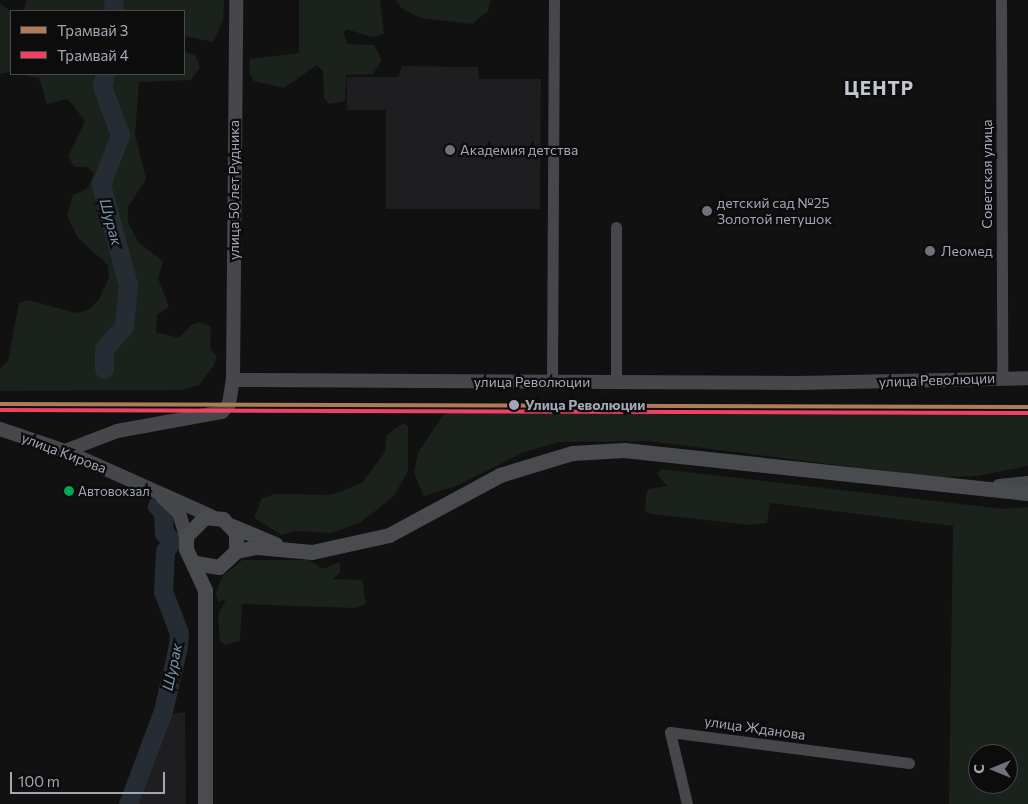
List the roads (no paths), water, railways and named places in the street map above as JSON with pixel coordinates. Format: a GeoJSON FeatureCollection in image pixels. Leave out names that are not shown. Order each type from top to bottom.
{"type":"FeatureCollection","features":[{"type":"Feature","properties":{"kind":"main road"},"geometry":{"type":"LineString","coordinates":[[204,590],[219,568],[236,551],[334,550],[389,535],[500,475],[572,453],[624,450],[969,489],[1028,493]]}},
{"type":"Feature","properties":{"kind":"main road"},"geometry":{"type":"LineString","coordinates":[[205,804],[204,590],[196,563],[186,550],[186,536],[196,522],[211,516],[288,550]]}},
{"type":"Feature","properties":{"kind":"main road"},"geometry":{"type":"LineString","coordinates":[[232,526],[236,551]]}},
{"type":"Feature","properties":{"kind":"main road"},"geometry":{"type":"LineString","coordinates":[[196,563],[219,568]]}},
{"type":"Feature","properties":{"kind":"street","name":"улица 50 лет Рудника"},"geometry":{"type":"LineString","coordinates":[[233,380],[236,0]]}},
{"type":"Feature","properties":{"kind":"street"},"geometry":{"type":"LineString","coordinates":[[552,381],[554,0]]}},
{"type":"Feature","properties":{"kind":"street","name":"Советская улица"},"geometry":{"type":"LineString","coordinates":[[1001,0],[1002,378]]}},
{"type":"Feature","properties":{"kind":"street"},"geometry":{"type":"LineString","coordinates":[[616,227],[616,382]]}},
{"type":"Feature","properties":{"kind":"street","name":"улица Революции"},"geometry":{"type":"LineString","coordinates":[[233,380],[616,382],[1028,378]]}},
{"type":"Feature","properties":{"kind":"street"},"geometry":{"type":"LineString","coordinates":[[65,451],[117,431],[222,412],[229,404],[233,380]]}},
{"type":"Feature","properties":{"kind":"street","name":"улица Кирова"},"geometry":{"type":"LineString","coordinates":[[0,429],[65,451],[211,516]]}},
{"type":"Feature","properties":{"kind":"street"},"geometry":{"type":"LineString","coordinates":[[969,489],[1028,483]]}},
{"type":"Feature","properties":{"kind":"street"},"geometry":{"type":"LineString","coordinates":[[155,490],[179,513],[186,536]]}},
{"type":"Feature","properties":{"kind":"street","name":"улица Жданова"},"geometry":{"type":"LineString","coordinates":[[687,804],[670,732],[909,763]]}},
{"type":"Feature","properties":{"kind":"waterway","name":"Шурак"},"geometry":{"type":"LineString","coordinates":[[113,0],[114,10]]}},
{"type":"Feature","properties":{"kind":"waterway","name":"Шурак"},"geometry":{"type":"LineString","coordinates":[[104,369],[104,349],[124,326],[128,285],[101,184],[120,135],[102,86],[105,75]]}},
{"type":"Feature","properties":{"kind":"waterway","name":"Шурак"},"geometry":{"type":"LineString","coordinates":[[128,804],[163,711],[178,646],[179,633],[163,591],[165,551],[172,541],[164,533],[163,511],[157,506]]}},
{"type":"Feature","properties":{"kind":"tram line","name":"3"},"geometry":{"type":"LineString","coordinates":[[0,404],[1028,407]]}},
{"type":"Feature","properties":{"kind":"tram line","name":"4"},"geometry":{"type":"LineString","coordinates":[[0,410],[1028,413]]}},
{"type":"Feature","properties":{"kind":"place","name":"Академия детства"},"geometry":{"type":"Point","coordinates":[450,150]}},
{"type":"Feature","properties":{"kind":"place","name":"детский сад №25 Золотой петушок"},"geometry":{"type":"Point","coordinates":[707,211]}},
{"type":"Feature","properties":{"kind":"place","name":"Леомед"},"geometry":{"type":"Point","coordinates":[930,251]}},
{"type":"Feature","properties":{"kind":"place","name":"Улица Революции"},"geometry":{"type":"Point","coordinates":[514,405]}},
{"type":"Feature","properties":{"kind":"place","name":"Автовокзал"},"geometry":{"type":"Point","coordinates":[69,491]}},
{"type":"Feature","properties":{"kind":"district","name":"ЦЕНТР"},"geometry":{"type":"Point","coordinates":[879,88]}}]}
